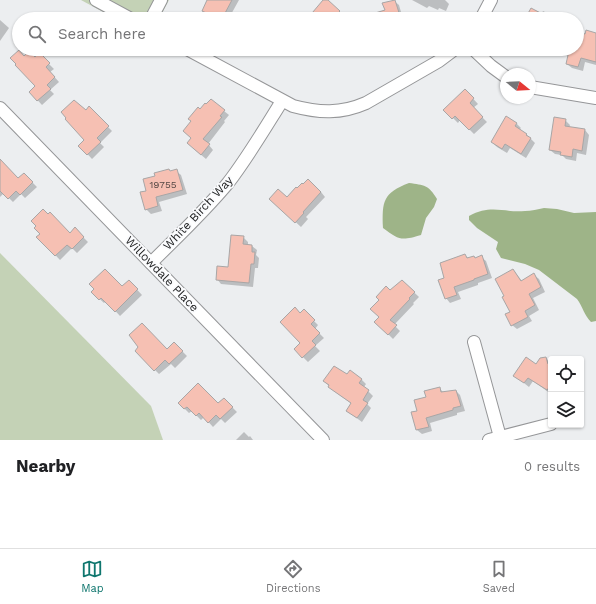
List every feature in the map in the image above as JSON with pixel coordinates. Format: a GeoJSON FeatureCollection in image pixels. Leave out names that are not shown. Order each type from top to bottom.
{"type":"FeatureCollection","features":[{"type":"Feature","properties":{"kind":"street"},"geometry":{"type":"LineString","coordinates":[[96,0],[118,12]]}},
{"type":"Feature","properties":{"kind":"street"},"geometry":{"type":"LineString","coordinates":[[155,12],[161,0]]}},
{"type":"Feature","properties":{"kind":"street"},"geometry":{"type":"LineString","coordinates":[[485,12],[491,0]]}},
{"type":"Feature","properties":{"kind":"street"},"geometry":{"type":"LineString","coordinates":[[200,56],[293,106],[324,112],[341,111],[355,108],[366,103],[446,56]]}},
{"type":"Feature","properties":{"kind":"street"},"geometry":{"type":"LineString","coordinates":[[480,56],[500,73]]}},
{"type":"Feature","properties":{"kind":"street"},"geometry":{"type":"LineString","coordinates":[[536,88],[596,98]]}},
{"type":"Feature","properties":{"kind":"street","name":"White Birch Way"},"geometry":{"type":"LineString","coordinates":[[151,263],[205,209],[228,182],[249,154],[282,101]]}},
{"type":"Feature","properties":{"kind":"street","name":"Willowdale Place"},"geometry":{"type":"LineString","coordinates":[[0,108],[323,440]]}},
{"type":"Feature","properties":{"kind":"street"},"geometry":{"type":"LineString","coordinates":[[474,342],[494,438],[548,425]]}},
{"type":"Feature","properties":{"kind":"green space"},"geometry":{"type":"Polygon","coordinates":[[[81,0],[169,0],[163,12],[103,12],[81,0]]]}},
{"type":"Feature","properties":{"kind":"green space"},"geometry":{"type":"Polygon","coordinates":[[[409,183],[426,186],[437,199],[434,207],[426,218],[421,235],[404,239],[393,235],[383,228],[383,211],[386,199],[389,195],[394,190],[409,183]]]}},
{"type":"Feature","properties":{"kind":"green space"},"geometry":{"type":"Polygon","coordinates":[[[544,208],[574,213],[596,212],[596,321],[591,322],[577,299],[539,270],[525,264],[501,258],[496,249],[498,242],[477,228],[469,220],[469,216],[484,210],[527,211],[544,208]]]}},
{"type":"Feature","properties":{"kind":"green space"},"geometry":{"type":"Polygon","coordinates":[[[0,253],[151,406],[163,440],[0,440],[0,253]]]}},
{"type":"Feature","properties":{"kind":"building"},"geometry":{"type":"Polygon","coordinates":[[[207,0],[232,0],[226,12],[202,11],[207,0]]]}},
{"type":"Feature","properties":{"kind":"building"},"geometry":{"type":"Polygon","coordinates":[[[323,0],[328,0],[340,11],[339,12],[313,12],[323,0]]]}},
{"type":"Feature","properties":{"kind":"building"},"geometry":{"type":"Polygon","coordinates":[[[395,0],[399,12],[378,12],[385,10],[382,3],[395,0]]]}},
{"type":"Feature","properties":{"kind":"building"},"geometry":{"type":"Polygon","coordinates":[[[531,8],[539,12],[529,12],[531,8]]]}},
{"type":"Feature","properties":{"kind":"building"},"geometry":{"type":"Polygon","coordinates":[[[586,30],[596,33],[596,62],[581,58],[578,67],[566,64],[568,56],[584,56],[586,30]]]}},
{"type":"Feature","properties":{"kind":"building"},"geometry":{"type":"Polygon","coordinates":[[[12,56],[43,56],[50,63],[46,67],[55,77],[47,85],[51,89],[37,101],[29,92],[35,86],[10,58],[12,56]]]}},
{"type":"Feature","properties":{"kind":"building"},"geometry":{"type":"Polygon","coordinates":[[[465,89],[474,98],[470,103],[483,117],[469,130],[455,116],[452,119],[443,110],[465,89]]]}},
{"type":"Feature","properties":{"kind":"building"},"geometry":{"type":"Polygon","coordinates":[[[211,99],[225,110],[220,116],[222,117],[203,139],[210,144],[201,155],[187,143],[191,138],[183,131],[191,121],[188,119],[198,107],[200,109],[211,99]]]}},
{"type":"Feature","properties":{"kind":"building"},"geometry":{"type":"Polygon","coordinates":[[[74,100],[86,110],[89,106],[109,126],[97,138],[101,142],[87,155],[78,146],[84,140],[65,119],[66,118],[61,112],[74,100]]]}},
{"type":"Feature","properties":{"kind":"building"},"geometry":{"type":"Polygon","coordinates":[[[506,116],[517,123],[515,126],[531,138],[521,154],[505,144],[502,149],[491,142],[506,116]]]}},
{"type":"Feature","properties":{"kind":"building"},"geometry":{"type":"Polygon","coordinates":[[[554,117],[566,119],[565,126],[585,129],[582,151],[573,149],[572,157],[560,155],[561,152],[549,150],[554,117]]]}},
{"type":"Feature","properties":{"kind":"building"},"geometry":{"type":"Polygon","coordinates":[[[0,159],[18,178],[24,173],[33,182],[20,195],[16,191],[8,199],[0,191],[0,159]]]}},
{"type":"Feature","properties":{"kind":"building"},"geometry":{"type":"Polygon","coordinates":[[[169,169],[170,171],[177,169],[183,190],[156,197],[158,206],[145,210],[140,192],[146,191],[143,179],[155,176],[154,173],[169,169]]]}},
{"type":"Feature","properties":{"kind":"building"},"geometry":{"type":"Polygon","coordinates":[[[308,179],[321,192],[295,223],[269,199],[278,189],[287,197],[296,187],[297,188],[302,183],[303,184],[308,179]]]}},
{"type":"Feature","properties":{"kind":"building"},"geometry":{"type":"Polygon","coordinates":[[[43,209],[48,214],[50,212],[70,233],[75,227],[84,237],[72,249],[67,245],[55,256],[36,237],[40,234],[34,228],[36,226],[31,221],[43,209]]]}},
{"type":"Feature","properties":{"kind":"building"},"geometry":{"type":"Polygon","coordinates":[[[231,235],[244,236],[243,244],[252,245],[252,252],[255,252],[254,264],[251,264],[249,283],[216,280],[217,266],[228,267],[231,235]]]}},
{"type":"Feature","properties":{"kind":"building"},"geometry":{"type":"Polygon","coordinates":[[[465,254],[467,258],[474,256],[475,258],[482,255],[488,274],[454,287],[457,295],[445,299],[438,280],[444,278],[440,263],[465,254]]]}},
{"type":"Feature","properties":{"kind":"building"},"geometry":{"type":"Polygon","coordinates":[[[105,269],[122,286],[129,280],[138,289],[115,312],[101,298],[99,300],[91,292],[94,289],[89,284],[105,269]]]}},
{"type":"Feature","properties":{"kind":"building"},"geometry":{"type":"Polygon","coordinates":[[[513,269],[521,281],[534,273],[541,287],[529,294],[535,305],[525,311],[528,317],[511,326],[505,314],[510,312],[495,279],[513,269]]]}},
{"type":"Feature","properties":{"kind":"building"},"geometry":{"type":"Polygon","coordinates":[[[402,280],[415,292],[390,320],[397,325],[388,335],[374,322],[379,317],[370,309],[379,300],[376,297],[386,286],[390,290],[402,280]]]}},
{"type":"Feature","properties":{"kind":"building"},"geometry":{"type":"Polygon","coordinates":[[[295,307],[300,313],[304,309],[315,320],[311,324],[320,333],[312,341],[316,345],[302,358],[294,349],[300,343],[280,322],[295,307]]]}},
{"type":"Feature","properties":{"kind":"building"},"geometry":{"type":"Polygon","coordinates":[[[142,323],[167,349],[174,342],[183,351],[169,364],[165,360],[154,371],[135,351],[138,347],[129,335],[142,323]]]}},
{"type":"Feature","properties":{"kind":"building"},"geometry":{"type":"Polygon","coordinates":[[[526,357],[536,364],[540,358],[546,357],[548,364],[547,390],[528,378],[524,383],[513,376],[526,357]]]}},
{"type":"Feature","properties":{"kind":"building"},"geometry":{"type":"Polygon","coordinates":[[[334,366],[347,374],[350,370],[362,379],[359,383],[369,390],[363,400],[368,403],[357,418],[346,411],[351,403],[328,387],[329,385],[323,381],[334,366]]]}},
{"type":"Feature","properties":{"kind":"building"},"geometry":{"type":"Polygon","coordinates":[[[198,383],[218,403],[224,398],[233,407],[220,419],[216,415],[208,423],[199,413],[196,416],[187,407],[184,409],[178,403],[198,383]]]}},
{"type":"Feature","properties":{"kind":"building"},"geometry":{"type":"Polygon","coordinates":[[[440,387],[441,392],[456,390],[461,406],[426,418],[429,427],[416,430],[411,412],[417,411],[414,400],[426,397],[424,391],[440,387]]]}}]}
